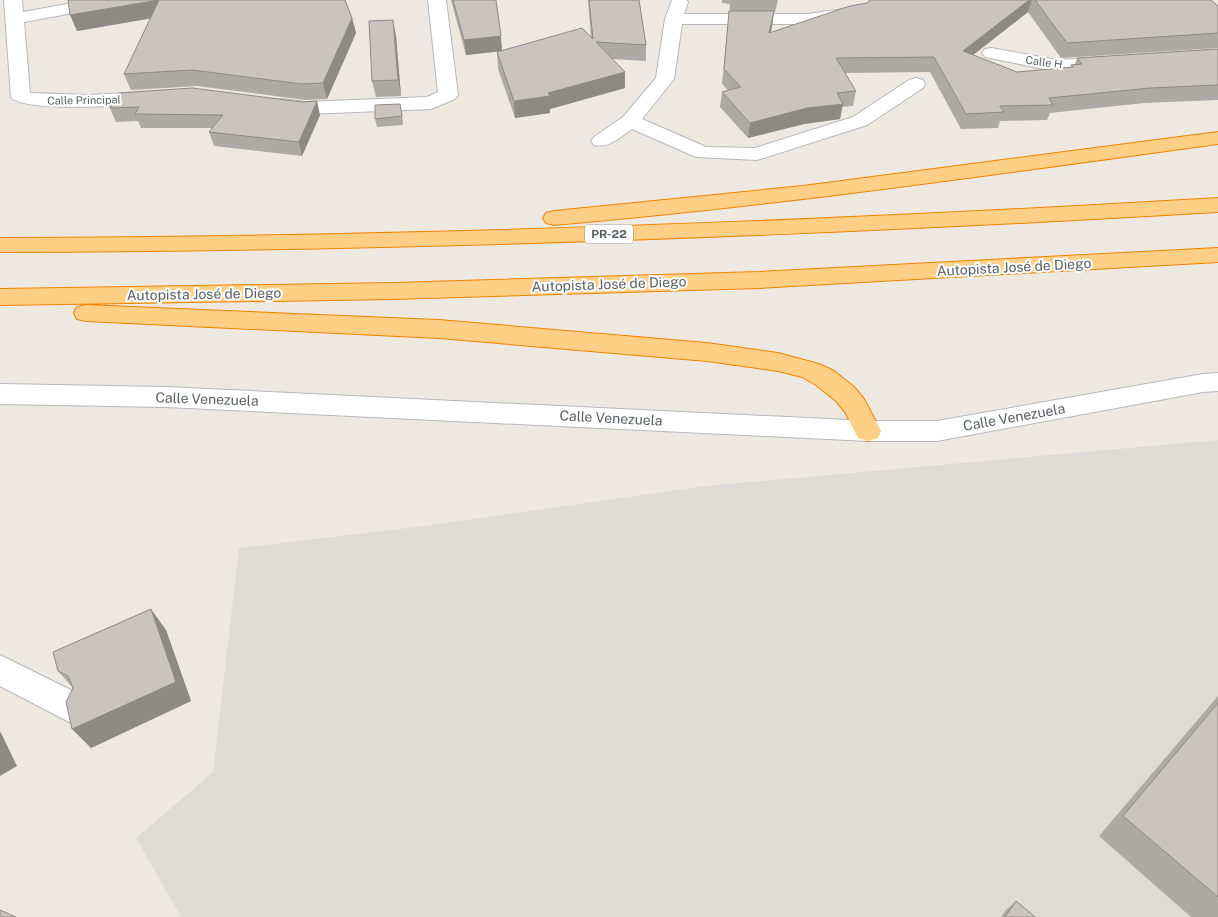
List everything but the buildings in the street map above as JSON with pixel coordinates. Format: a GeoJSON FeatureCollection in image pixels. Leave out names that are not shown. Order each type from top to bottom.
{"type":"FeatureCollection","features":[{"type":"Feature","properties":{"kind":"highway"},"geometry":{"type":"LineString","coordinates":[[375,241],[509,222],[642,211],[758,198],[1218,138]]}},
{"type":"Feature","properties":{"kind":"highway","name":"PR-22"},"geometry":{"type":"LineString","coordinates":[[0,245],[375,241],[721,230],[1052,215],[1218,205]]}},
{"type":"Feature","properties":{"kind":"highway","name":"Autopista José de Diego"},"geometry":{"type":"LineString","coordinates":[[8,297],[384,292],[749,280],[1218,255]]}},
{"type":"Feature","properties":{"kind":"highway"},"geometry":{"type":"LineString","coordinates":[[8,297],[76,313],[439,329],[707,352],[778,362],[810,370],[825,378],[855,406],[868,431]]}},
{"type":"Feature","properties":{"kind":"street","name":"Calle Principal"},"geometry":{"type":"LineString","coordinates":[[14,0],[20,97],[25,100],[86,101],[167,96]]}},
{"type":"Feature","properties":{"kind":"street"},"geometry":{"type":"LineString","coordinates":[[14,19],[118,0]]}},
{"type":"Feature","properties":{"kind":"street"},"geometry":{"type":"LineString","coordinates":[[261,102],[306,108],[431,103],[448,95],[437,0]]}},
{"type":"Feature","properties":{"kind":"street"},"geometry":{"type":"LineString","coordinates":[[600,141],[630,121],[665,79],[674,19],[680,0]]}},
{"type":"Feature","properties":{"kind":"street"},"geometry":{"type":"LineString","coordinates":[[674,19],[808,19],[858,12]]}},
{"type":"Feature","properties":{"kind":"street","name":"Calle H"},"geometry":{"type":"LineString","coordinates":[[991,53],[1058,66],[1121,62]]}},
{"type":"Feature","properties":{"kind":"street"},"geometry":{"type":"LineString","coordinates":[[630,121],[703,153],[757,154],[860,121],[916,84]]}},
{"type":"Feature","properties":{"kind":"street","name":"Calle Venezuela"},"geometry":{"type":"LineString","coordinates":[[0,394],[176,397],[868,431],[937,431],[1184,386],[1218,382]]}},
{"type":"Feature","properties":{"kind":"street"},"geometry":{"type":"LineString","coordinates":[[0,670],[72,708]]}},
{"type":"Feature","properties":{"kind":"shaded area"},"geometry":{"type":"Polygon","coordinates":[[[1218,440],[1218,917],[181,917],[136,838],[213,772],[239,548],[424,526],[705,486],[1218,440]]]}}]}
